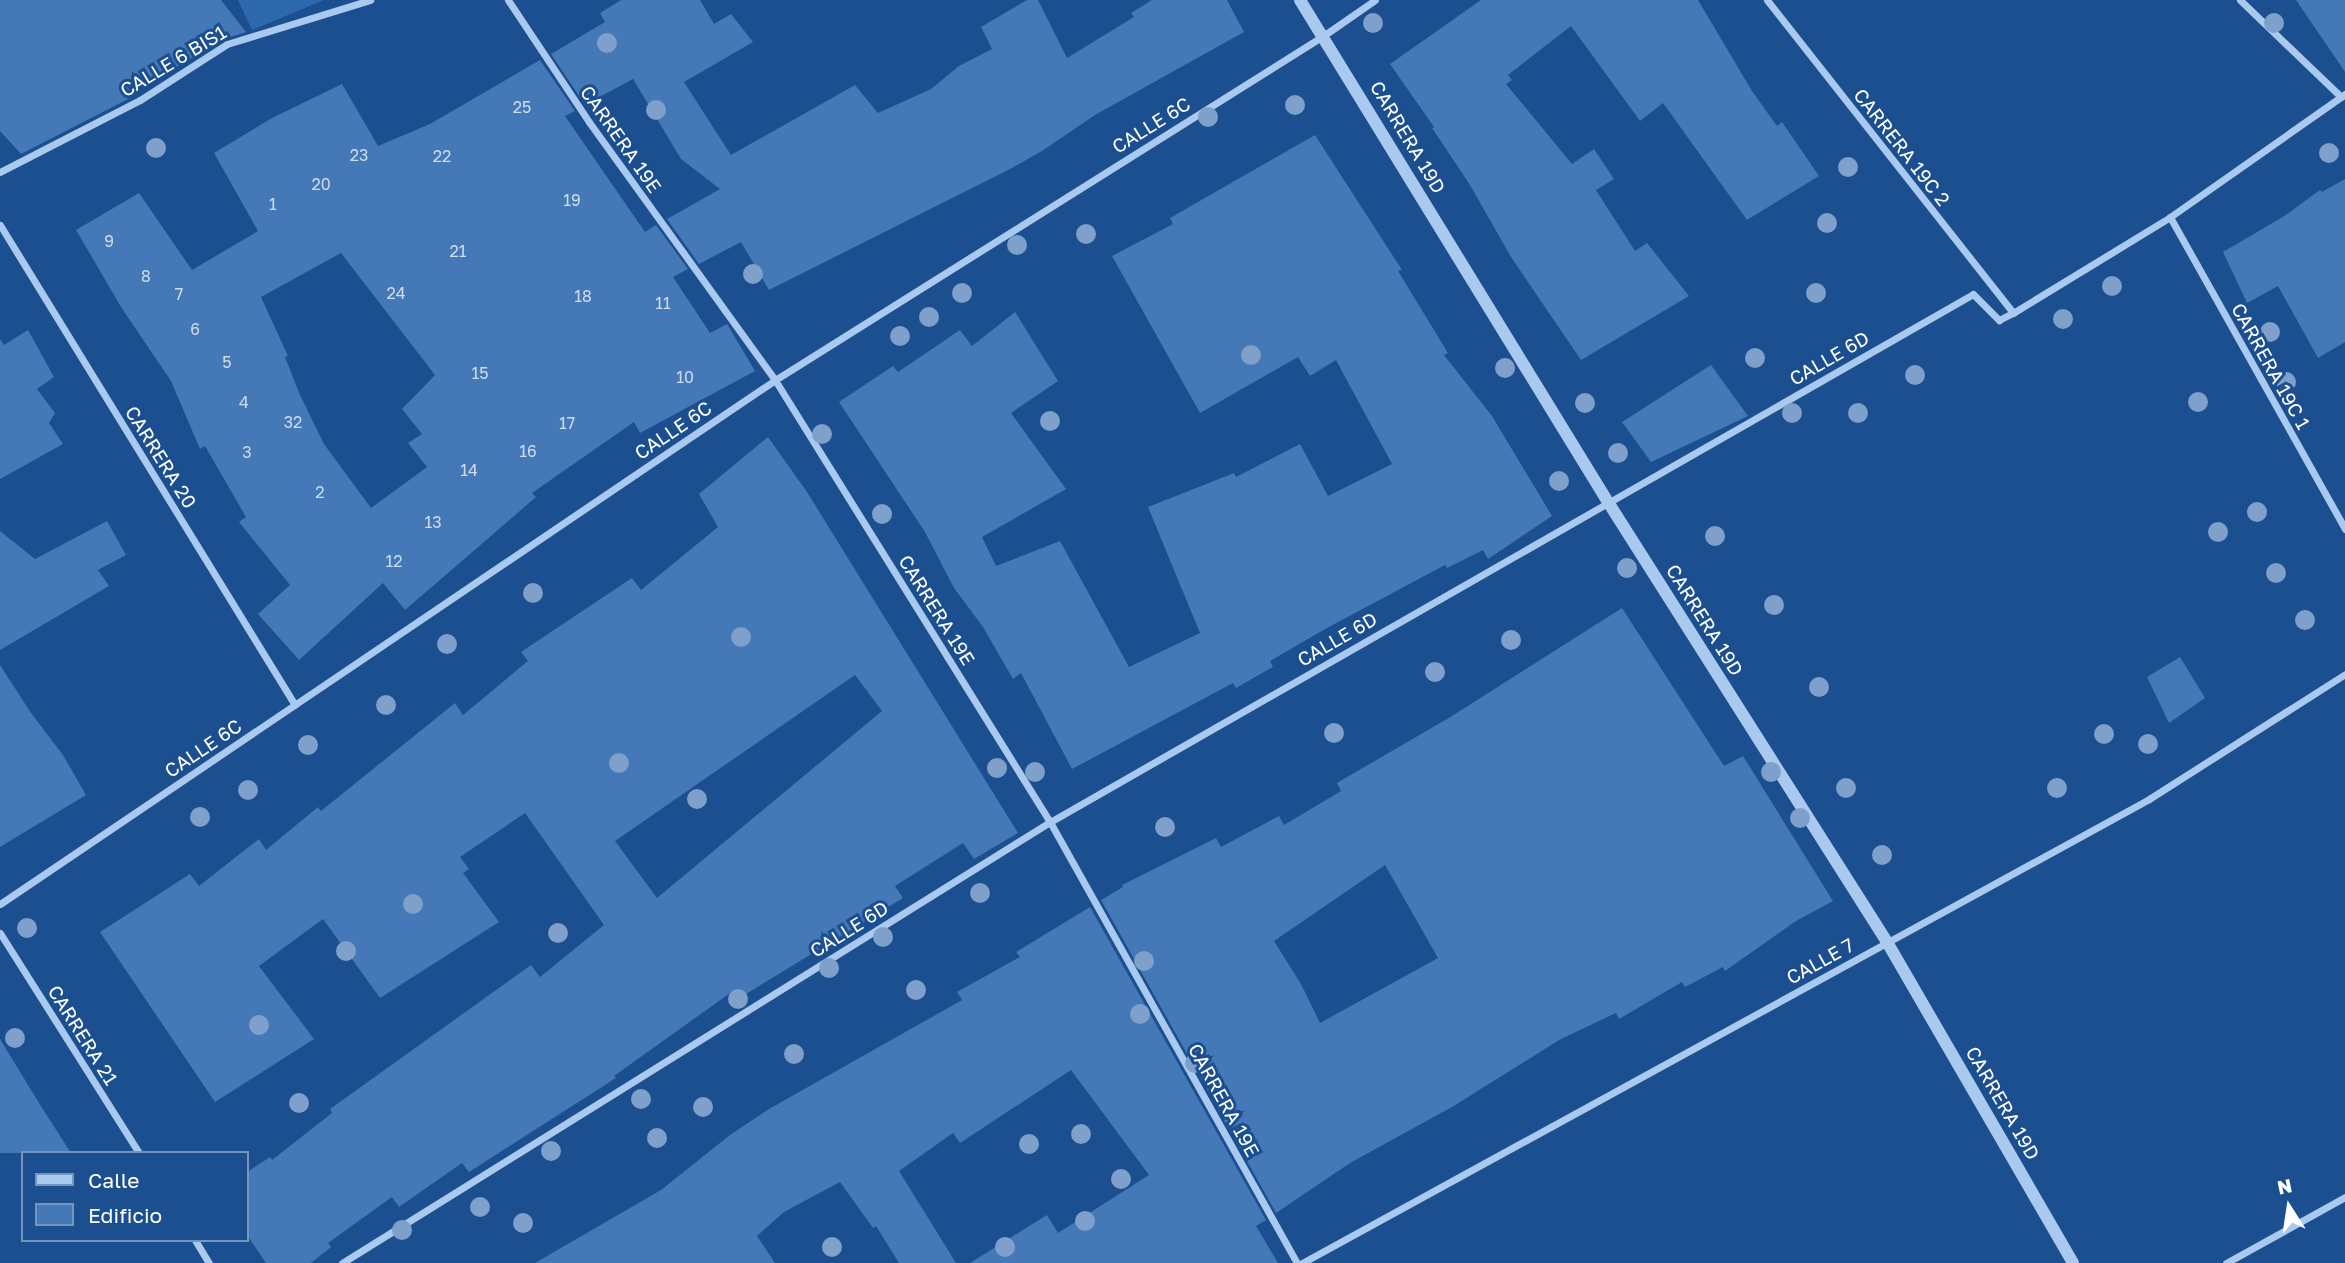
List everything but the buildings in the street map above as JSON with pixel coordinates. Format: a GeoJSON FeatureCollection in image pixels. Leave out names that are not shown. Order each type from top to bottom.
{"type":"FeatureCollection","features":[{"type":"Feature","properties":{"kind":"street","name":"CALLE 6 BIS1"},"geometry":{"type":"LineString","coordinates":[[0,172],[139,100],[227,44],[370,0]]}},
{"type":"Feature","properties":{"kind":"street","name":"CARRERA 19E"},"geometry":{"type":"LineString","coordinates":[[508,0],[589,122],[775,380],[1050,822],[1300,1263]]}},
{"type":"Feature","properties":{"kind":"street","name":"CARRERA 19D"},"geometry":{"type":"LineString","coordinates":[[1300,0],[1608,502],[1887,942],[2073,1263]]}},
{"type":"Feature","properties":{"kind":"street","name":"CALLE 6C"},"geometry":{"type":"LineString","coordinates":[[0,904],[775,380],[1323,36],[1375,0]]}},
{"type":"Feature","properties":{"kind":"street","name":"CARRERA 19C 2"},"geometry":{"type":"LineString","coordinates":[[1766,0],[2013,313]]}},
{"type":"Feature","properties":{"kind":"street"},"geometry":{"type":"LineString","coordinates":[[2013,313],[2171,217],[2343,95],[2240,0]]}},
{"type":"Feature","properties":{"kind":"street","name":"CARRERA 19C 1"},"geometry":{"type":"LineString","coordinates":[[2171,217],[2345,529]]}},
{"type":"Feature","properties":{"kind":"street","name":"CARRERA 20"},"geometry":{"type":"LineString","coordinates":[[0,225],[295,705]]}},
{"type":"Feature","properties":{"kind":"street","name":"CALLE 6D"},"geometry":{"type":"LineString","coordinates":[[342,1263],[1050,822],[1973,294],[1999,320],[2013,313]]}},
{"type":"Feature","properties":{"kind":"street","name":"CALLE 7"},"geometry":{"type":"LineString","coordinates":[[1300,1263],[2149,799],[2345,674]]}},
{"type":"Feature","properties":{"kind":"street","name":"CARRERA 21"},"geometry":{"type":"LineString","coordinates":[[0,933],[138,1151]]}},
{"type":"Feature","properties":{"kind":"street"},"geometry":{"type":"LineString","coordinates":[[2226,1263],[2345,1197]]}},
{"type":"Feature","properties":{"kind":"street"},"geometry":{"type":"LineString","coordinates":[[196,1242],[209,1263]]}},
{"type":"Feature","properties":{"kind":"shaded area"},"geometry":{"type":"Polygon","coordinates":[[[238,0],[324,0],[252,30],[238,0]]]}}]}
